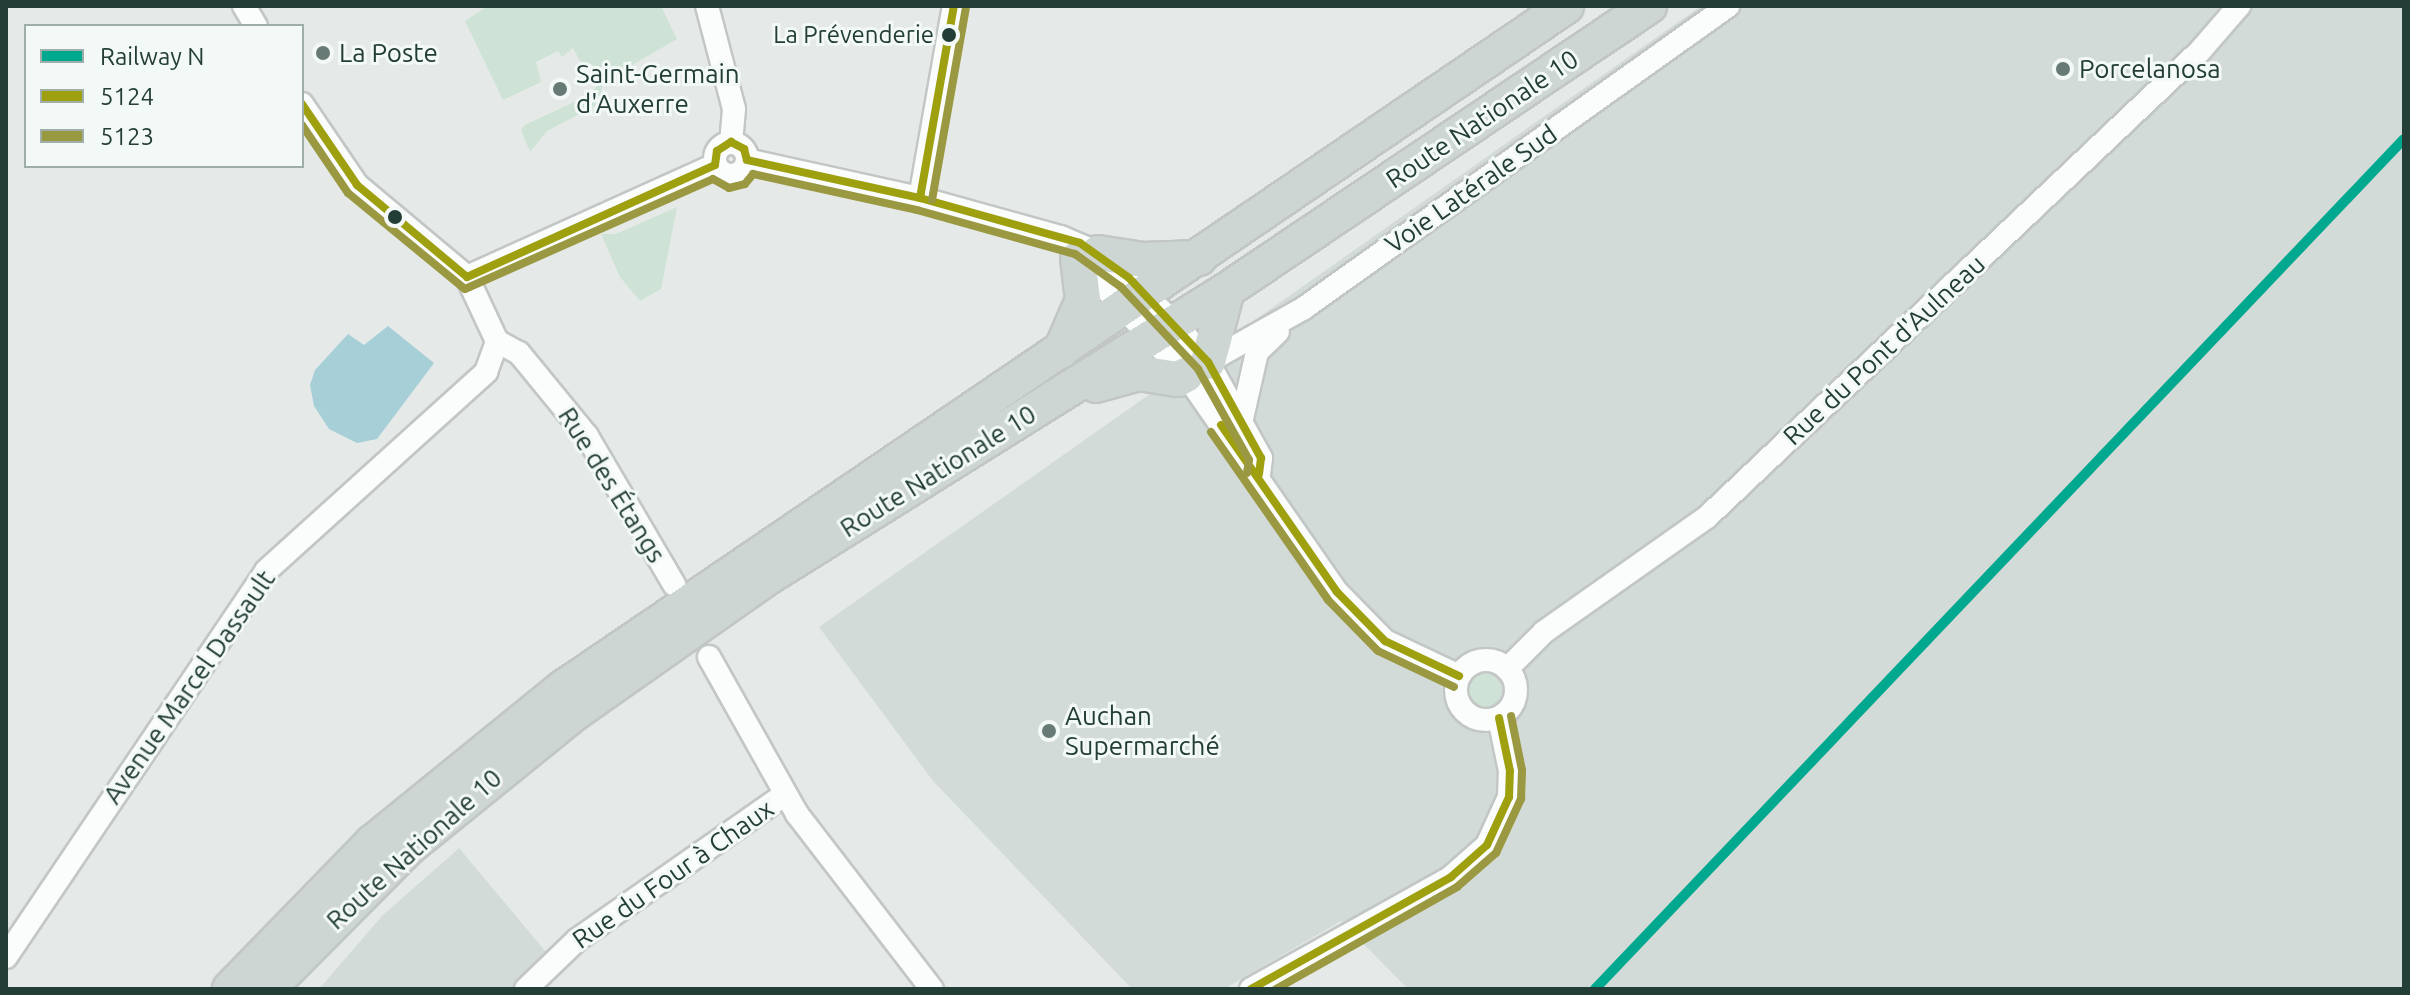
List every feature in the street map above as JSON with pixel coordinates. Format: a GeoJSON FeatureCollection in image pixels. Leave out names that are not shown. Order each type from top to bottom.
{"type":"FeatureCollection","features":[{"type":"Feature","properties":{"kind":"main road"},"geometry":{"type":"LineString","coordinates":[[1148,316],[1200,258],[1566,6]]}},
{"type":"Feature","properties":{"kind":"main road","name":"Route Nationale 10"},"geometry":{"type":"LineString","coordinates":[[230,989],[372,843],[563,688],[1061,351],[1148,316],[1227,290],[1649,6]]}},
{"type":"Feature","properties":{"kind":"main road"},"geometry":{"type":"LineString","coordinates":[[1057,396],[1108,346],[1238,250],[1245,228]]}},
{"type":"Feature","properties":{"kind":"main road"},"geometry":{"type":"LineString","coordinates":[[1061,351],[1083,300],[1079,249],[1143,260],[1200,258]]}},
{"type":"Feature","properties":{"kind":"main road"},"geometry":{"type":"LineString","coordinates":[[1057,396],[1139,373],[1178,379],[1197,368],[1227,290]]}},
{"type":"Feature","properties":{"kind":"main road","name":"Route Nationale 10"},"geometry":{"type":"LineString","coordinates":[[268,989],[409,847],[576,712],[765,579],[1057,396]]}},
{"type":"Feature","properties":{"kind":"street"},"geometry":{"type":"LineString","coordinates":[[244,6],[255,24]]}},
{"type":"Feature","properties":{"kind":"street"},"geometry":{"type":"LineString","coordinates":[[707,6],[734,109],[731,142]]}},
{"type":"Feature","properties":{"kind":"street"},"geometry":{"type":"LineString","coordinates":[[920,198],[954,6]]}},
{"type":"Feature","properties":{"kind":"street","name":"Voie Latérale Sud"},"geometry":{"type":"LineString","coordinates":[[1197,368],[1304,308],[1728,6]]}},
{"type":"Feature","properties":{"kind":"street","name":"Rue du Pont d'Aulneau"},"geometry":{"type":"LineString","coordinates":[[1507,669],[1544,632],[1707,517],[2200,51],[2239,6]]}},
{"type":"Feature","properties":{"kind":"street","name":"Rue des Étangs"},"geometry":{"type":"LineString","coordinates":[[304,107],[357,185],[467,277],[497,341],[519,353],[587,436],[674,584]]}},
{"type":"Feature","properties":{"kind":"street"},"geometry":{"type":"LineString","coordinates":[[731,142],[744,149],[747,160]]}},
{"type":"Feature","properties":{"kind":"street"},"geometry":{"type":"LineString","coordinates":[[715,165],[717,151],[731,142]]}},
{"type":"Feature","properties":{"kind":"street"},"geometry":{"type":"LineString","coordinates":[[747,160],[920,198],[1079,249],[1197,368],[1241,423],[1261,458],[1259,474]]}},
{"type":"Feature","properties":{"kind":"street"},"geometry":{"type":"LineString","coordinates":[[715,165],[733,176],[747,160]]}},
{"type":"Feature","properties":{"kind":"street"},"geometry":{"type":"LineString","coordinates":[[467,277],[715,165]]}},
{"type":"Feature","properties":{"kind":"street"},"geometry":{"type":"LineString","coordinates":[[1241,423],[1257,352],[1304,308]]}},
{"type":"Feature","properties":{"kind":"street","name":"Avenue Marcel Dassault"},"geometry":{"type":"LineString","coordinates":[[6,957],[266,571],[486,372],[497,341]]}},
{"type":"Feature","properties":{"kind":"street"},"geometry":{"type":"LineString","coordinates":[[1197,368],[1248,466],[1259,474],[1346,602],[1385,641],[1459,676]]}},
{"type":"Feature","properties":{"kind":"street"},"geometry":{"type":"LineString","coordinates":[[709,657],[784,795]]}},
{"type":"Feature","properties":{"kind":"street"},"geometry":{"type":"LineString","coordinates":[[1481,660],[1507,669],[1516,695],[1499,718],[1481,720],[1464,712],[1455,695],[1459,676],[1481,660]]}},
{"type":"Feature","properties":{"kind":"street"},"geometry":{"type":"LineString","coordinates":[[1251,989],[1451,877],[1487,845],[1509,797],[1510,771],[1499,718]]}},
{"type":"Feature","properties":{"kind":"street","name":"Rue du Four à Chaux"},"geometry":{"type":"LineString","coordinates":[[526,989],[577,940],[784,795],[932,989]]}},
{"type":"Feature","properties":{"kind":"shaded area"},"geometry":{"type":"Polygon","coordinates":[[[1701,6],[2404,6],[2404,989],[1408,989],[1341,921],[1224,989],[1132,989],[933,781],[819,627],[1701,6]]]}},
{"type":"Feature","properties":{"kind":"shaded area"},"geometry":{"type":"Polygon","coordinates":[[[459,848],[546,952],[517,989],[319,989],[382,916],[459,848]]]}},
{"type":"Feature","properties":{"kind":"green space"},"geometry":{"type":"Polygon","coordinates":[[[488,6],[661,6],[677,39],[605,81],[601,90],[606,100],[547,131],[530,152],[521,130],[525,125],[591,94],[601,80],[594,66],[581,63],[573,48],[562,57],[558,51],[536,62],[541,82],[503,100],[465,21],[488,6]]]}},
{"type":"Feature","properties":{"kind":"green space"},"geometry":{"type":"Polygon","coordinates":[[[677,207],[661,289],[640,301],[620,277],[601,234],[616,234],[677,207]]]}},
{"type":"Feature","properties":{"kind":"green space"},"geometry":{"type":"Polygon","coordinates":[[[1485,674],[1497,678],[1501,690],[1497,702],[1485,706],[1473,702],[1469,690],[1473,678],[1485,674]]]}},
{"type":"Feature","properties":{"kind":"water"},"geometry":{"type":"Polygon","coordinates":[[[388,326],[434,363],[377,439],[357,443],[329,429],[314,406],[310,385],[315,370],[348,334],[364,345],[388,326]]]}},
{"type":"Feature","properties":{"kind":"rail line","name":"N"},"geometry":{"type":"LineString","coordinates":[[1595,989],[2404,139]]}},
{"type":"Feature","properties":{"kind":"transit line","name":"5124"},"geometry":{"type":"LineString","coordinates":[[920,198],[954,6]]}},
{"type":"Feature","properties":{"kind":"transit line","name":"5123"},"geometry":{"type":"LineString","coordinates":[[932,200],[966,8]]}},
{"type":"Feature","properties":{"kind":"transit line","name":"5124"},"geometry":{"type":"LineString","coordinates":[[304,107],[357,185],[467,277],[715,165],[717,151],[731,142],[744,149],[747,160],[920,198],[1080,243],[1129,278],[1208,362],[1261,458],[1259,474]]}},
{"type":"Feature","properties":{"kind":"transit line","name":"5123"},"geometry":{"type":"LineString","coordinates":[[304,128],[348,193],[465,289],[713,179],[729,188],[745,184],[753,174],[917,210],[1075,254],[1121,287],[1198,369],[1249,460],[1247,473]]}},
{"type":"Feature","properties":{"kind":"transit line","name":"5124"},"geometry":{"type":"LineString","coordinates":[[1221,425],[1337,592],[1385,641],[1459,676]]}},
{"type":"Feature","properties":{"kind":"transit line","name":"5123"},"geometry":{"type":"LineString","coordinates":[[1211,432],[1328,600],[1378,651],[1454,687]]}},
{"type":"Feature","properties":{"kind":"transit line","name":"5123"},"geometry":{"type":"LineString","coordinates":[[1276,989],[1457,887],[1496,853],[1521,799],[1522,770],[1511,716]]}},
{"type":"Feature","properties":{"kind":"transit line","name":"5124"},"geometry":{"type":"LineString","coordinates":[[1251,989],[1451,877],[1487,845],[1509,797],[1510,771],[1499,718]]}},
{"type":"Feature","properties":{"kind":"place","name":"La Prévenderie"},"geometry":{"type":"Point","coordinates":[949,35]}},
{"type":"Feature","properties":{"kind":"place","name":"La Poste"},"geometry":{"type":"Point","coordinates":[323,53]}},
{"type":"Feature","properties":{"kind":"place","name":"Porcelanosa"},"geometry":{"type":"Point","coordinates":[2063,69]}},
{"type":"Feature","properties":{"kind":"place","name":"Saint-Germain d'Auxerre"},"geometry":{"type":"Point","coordinates":[560,89]}},
{"type":"Feature","properties":{"kind":"place","name":"Auchan Supermarché"},"geometry":{"type":"Point","coordinates":[1049,731]}}]}
